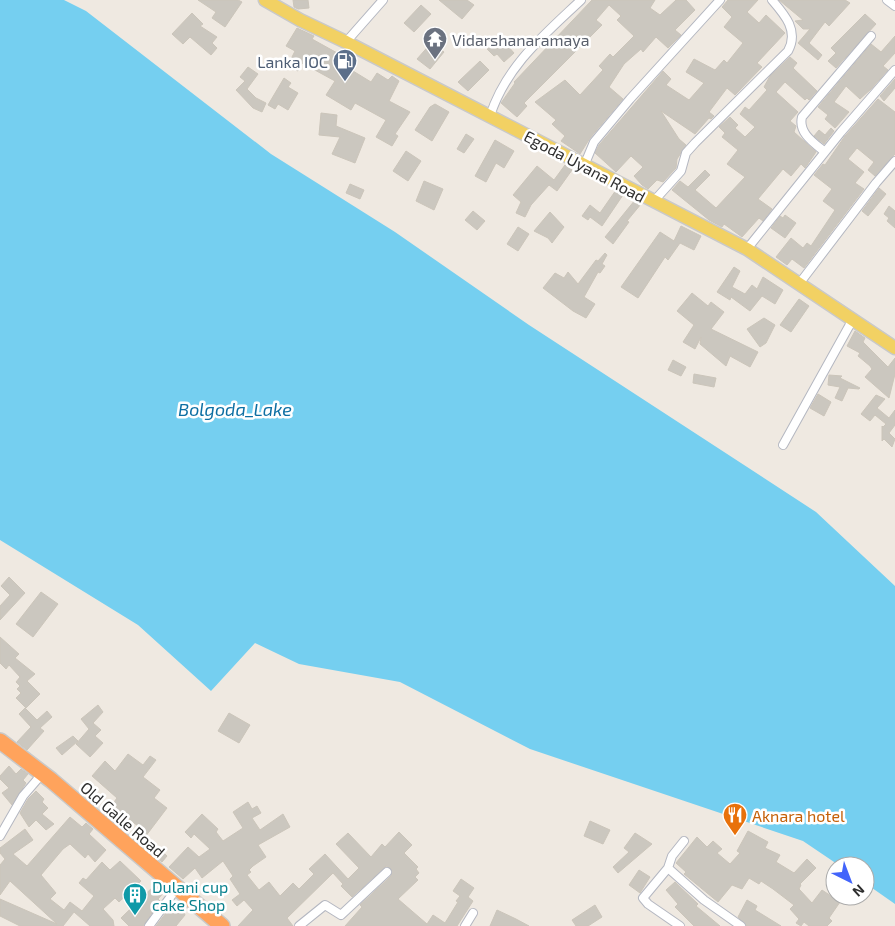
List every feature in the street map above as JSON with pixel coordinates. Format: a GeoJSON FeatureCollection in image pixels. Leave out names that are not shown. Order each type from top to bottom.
{"type":"FeatureCollection","features":[{"type":"Feature","properties":{"kind":"highway","name":"Old Galle Road"},"geometry":{"type":"LineString","coordinates":[[0,741],[42,774],[219,925]]}},
{"type":"Feature","properties":{"kind":"main road","name":"Egoda Uyana Road"},"geometry":{"type":"LineString","coordinates":[[265,0],[300,20],[747,249],[853,319],[894,343]]}},
{"type":"Feature","properties":{"kind":"street"},"geometry":{"type":"LineString","coordinates":[[346,42],[383,0]]}},
{"type":"Feature","properties":{"kind":"street"},"geometry":{"type":"LineString","coordinates":[[490,116],[502,86],[519,61],[580,0]]}},
{"type":"Feature","properties":{"kind":"street"},"geometry":{"type":"LineString","coordinates":[[584,166],[594,142],[630,98],[720,0]]}},
{"type":"Feature","properties":{"kind":"street"},"geometry":{"type":"LineString","coordinates":[[653,202],[681,171],[686,153],[788,51],[792,43],[791,26],[772,0]]}},
{"type":"Feature","properties":{"kind":"street"},"geometry":{"type":"LineString","coordinates":[[887,0],[895,6]]}},
{"type":"Feature","properties":{"kind":"street"},"geometry":{"type":"LineString","coordinates":[[825,152],[804,132],[800,124],[802,117],[871,36]]}},
{"type":"Feature","properties":{"kind":"street"},"geometry":{"type":"LineString","coordinates":[[747,249],[825,152],[895,70]]}},
{"type":"Feature","properties":{"kind":"street"},"geometry":{"type":"LineString","coordinates":[[799,284],[895,161]]}},
{"type":"Feature","properties":{"kind":"street"},"geometry":{"type":"LineString","coordinates":[[783,445],[853,319]]}},
{"type":"Feature","properties":{"kind":"street"},"geometry":{"type":"LineString","coordinates":[[0,836],[23,796],[42,774]]}},
{"type":"Feature","properties":{"kind":"street"},"geometry":{"type":"LineString","coordinates":[[680,926],[648,904],[643,898],[668,868],[672,856],[684,840]]}},
{"type":"Feature","properties":{"kind":"street"},"geometry":{"type":"LineString","coordinates":[[668,868],[704,900],[741,926]]}},
{"type":"Feature","properties":{"kind":"street"},"geometry":{"type":"LineString","coordinates":[[299,926],[325,905],[341,915],[387,872]]}},
{"type":"Feature","properties":{"kind":"street"},"geometry":{"type":"LineString","coordinates":[[149,926],[177,888]]}},
{"type":"Feature","properties":{"kind":"street"},"geometry":{"type":"LineString","coordinates":[[465,926],[473,913]]}},
{"type":"Feature","properties":{"kind":"water","name":"Bolgoda_Lake"},"geometry":{"type":"Polygon","coordinates":[[[0,0],[64,0],[86,11],[271,154],[395,232],[529,325],[816,512],[895,586],[895,904],[875,890],[875,856],[825,856],[803,841],[530,749],[400,682],[299,664],[255,643],[211,691],[138,625],[0,540],[0,0]]]}},
{"type":"Feature","properties":{"kind":"building"},"geometry":{"type":"Polygon","coordinates":[[[198,0],[238,0],[242,2],[225,27],[212,18],[216,12],[198,0]]]}},
{"type":"Feature","properties":{"kind":"building"},"geometry":{"type":"Polygon","coordinates":[[[293,0],[308,0],[309,8],[298,9],[294,7],[293,0]]]}},
{"type":"Feature","properties":{"kind":"building"},"geometry":{"type":"Polygon","coordinates":[[[439,0],[467,0],[474,5],[462,19],[439,0]]]}},
{"type":"Feature","properties":{"kind":"building"},"geometry":{"type":"Polygon","coordinates":[[[592,0],[655,0],[650,8],[660,15],[676,0],[686,0],[695,10],[675,30],[681,35],[668,48],[656,37],[643,52],[641,49],[624,64],[609,87],[623,99],[590,138],[580,154],[561,141],[565,136],[552,124],[556,120],[535,102],[565,80],[580,95],[603,70],[599,66],[610,54],[613,57],[634,36],[617,20],[621,16],[609,5],[596,20],[602,25],[524,103],[527,106],[517,117],[501,103],[514,82],[592,0]]]}},
{"type":"Feature","properties":{"kind":"building"},"geometry":{"type":"Polygon","coordinates":[[[728,0],[758,0],[747,12],[759,23],[766,15],[785,33],[757,63],[762,67],[735,95],[727,88],[709,112],[714,116],[711,119],[709,118],[695,134],[661,111],[679,139],[686,145],[677,159],[676,168],[663,182],[657,180],[648,189],[642,185],[634,176],[643,167],[631,156],[616,172],[595,153],[599,145],[663,71],[671,79],[666,85],[689,100],[704,83],[686,72],[694,59],[715,70],[724,60],[727,63],[743,43],[724,27],[732,17],[722,7],[728,0]]]}},
{"type":"Feature","properties":{"kind":"building"},"geometry":{"type":"Polygon","coordinates":[[[779,0],[845,0],[850,3],[829,26],[825,22],[809,43],[822,55],[818,60],[798,43],[810,29],[803,29],[795,21],[803,20],[779,0]]]}},
{"type":"Feature","properties":{"kind":"building"},"geometry":{"type":"Polygon","coordinates":[[[421,5],[431,14],[414,32],[404,23],[421,5]]]}},
{"type":"Feature","properties":{"kind":"building"},"geometry":{"type":"Polygon","coordinates":[[[192,13],[203,24],[200,26],[217,37],[212,43],[217,48],[211,55],[190,37],[183,44],[172,34],[192,13]]]}},
{"type":"Feature","properties":{"kind":"building"},"geometry":{"type":"Polygon","coordinates":[[[865,14],[876,24],[836,68],[828,61],[836,53],[831,48],[865,14]]]}},
{"type":"Feature","properties":{"kind":"building"},"geometry":{"type":"Polygon","coordinates":[[[297,28],[314,36],[312,39],[339,54],[335,60],[371,82],[377,73],[388,80],[392,76],[399,81],[389,101],[410,112],[395,134],[398,136],[392,146],[376,137],[386,120],[355,103],[351,110],[326,95],[335,81],[302,63],[298,71],[288,65],[295,51],[286,46],[297,28]]]}},
{"type":"Feature","properties":{"kind":"building"},"geometry":{"type":"Polygon","coordinates":[[[895,36],[895,53],[883,66],[888,70],[871,89],[860,99],[846,86],[834,102],[849,112],[835,128],[825,119],[828,115],[818,107],[871,44],[881,52],[895,36]]]}},
{"type":"Feature","properties":{"kind":"building"},"geometry":{"type":"Polygon","coordinates":[[[500,37],[514,53],[504,62],[497,54],[494,56],[487,49],[500,37]]]}},
{"type":"Feature","properties":{"kind":"building"},"geometry":{"type":"Polygon","coordinates":[[[432,42],[444,52],[430,69],[417,59],[432,42]]]}},
{"type":"Feature","properties":{"kind":"building"},"geometry":{"type":"Polygon","coordinates":[[[790,57],[797,63],[793,68],[817,91],[809,100],[807,98],[805,100],[785,82],[776,92],[798,112],[790,121],[796,126],[794,132],[816,152],[805,168],[801,164],[791,176],[783,169],[758,199],[772,209],[763,221],[759,218],[742,237],[724,224],[722,227],[709,220],[672,190],[680,181],[688,187],[705,170],[710,175],[695,190],[716,208],[745,177],[727,164],[738,150],[722,137],[725,133],[719,127],[730,117],[738,125],[735,128],[745,137],[755,127],[740,114],[745,107],[749,110],[767,90],[764,87],[770,76],[790,57]]]}},
{"type":"Feature","properties":{"kind":"building"},"geometry":{"type":"Polygon","coordinates":[[[480,61],[489,70],[468,91],[458,82],[480,61]]]}},
{"type":"Feature","properties":{"kind":"building"},"geometry":{"type":"Polygon","coordinates":[[[248,67],[258,74],[247,89],[256,98],[266,103],[262,112],[253,108],[236,90],[245,81],[240,77],[248,67]]]}},
{"type":"Feature","properties":{"kind":"building"},"geometry":{"type":"Polygon","coordinates":[[[284,78],[291,83],[288,87],[298,93],[288,110],[278,104],[275,109],[268,105],[284,78]]]}},
{"type":"Feature","properties":{"kind":"building"},"geometry":{"type":"Polygon","coordinates":[[[895,79],[895,88],[884,101],[880,96],[895,79]]]}},
{"type":"Feature","properties":{"kind":"building"},"geometry":{"type":"Polygon","coordinates":[[[878,99],[895,112],[895,154],[875,176],[868,170],[874,162],[857,148],[848,159],[864,172],[855,183],[864,189],[804,268],[792,259],[787,265],[776,257],[791,238],[803,248],[807,243],[811,246],[835,210],[823,201],[832,189],[814,175],[823,164],[825,165],[845,136],[878,99]]]}},
{"type":"Feature","properties":{"kind":"building"},"geometry":{"type":"Polygon","coordinates":[[[435,104],[449,112],[432,141],[415,130],[430,107],[435,104]]]}},
{"type":"Feature","properties":{"kind":"building"},"geometry":{"type":"Polygon","coordinates":[[[321,113],[337,115],[336,126],[365,138],[355,163],[332,154],[340,137],[319,135],[321,113]]]}},
{"type":"Feature","properties":{"kind":"building"},"geometry":{"type":"Polygon","coordinates":[[[831,128],[834,131],[824,144],[814,136],[819,130],[825,135],[831,128]]]}},
{"type":"Feature","properties":{"kind":"building"},"geometry":{"type":"Polygon","coordinates":[[[466,134],[474,139],[464,153],[457,149],[466,134]]]}},
{"type":"Feature","properties":{"kind":"building"},"geometry":{"type":"Polygon","coordinates":[[[495,140],[514,151],[504,168],[496,163],[486,182],[475,176],[495,140]]]}},
{"type":"Feature","properties":{"kind":"building"},"geometry":{"type":"Polygon","coordinates":[[[406,151],[421,161],[408,181],[393,171],[406,151]]]}},
{"type":"Feature","properties":{"kind":"building"},"geometry":{"type":"Polygon","coordinates":[[[565,165],[572,170],[557,191],[549,185],[531,205],[525,217],[516,213],[521,202],[513,195],[537,166],[554,180],[565,165]]]}},
{"type":"Feature","properties":{"kind":"building"},"geometry":{"type":"Polygon","coordinates":[[[424,181],[443,189],[434,210],[416,201],[424,181]]]}},
{"type":"Feature","properties":{"kind":"building"},"geometry":{"type":"Polygon","coordinates":[[[350,184],[364,190],[360,199],[346,193],[350,184]]]}},
{"type":"Feature","properties":{"kind":"building"},"geometry":{"type":"Polygon","coordinates":[[[879,188],[886,194],[868,216],[862,211],[879,188]]]}},
{"type":"Feature","properties":{"kind":"building"},"geometry":{"type":"Polygon","coordinates":[[[616,190],[623,195],[602,226],[590,217],[588,220],[582,216],[590,205],[600,213],[616,190]]]}},
{"type":"Feature","properties":{"kind":"building"},"geometry":{"type":"Polygon","coordinates":[[[635,200],[641,204],[627,221],[629,222],[613,244],[605,237],[635,200]]]}},
{"type":"Feature","properties":{"kind":"building"},"geometry":{"type":"Polygon","coordinates":[[[889,206],[895,211],[895,228],[887,221],[889,218],[884,214],[889,206]]]}},
{"type":"Feature","properties":{"kind":"building"},"geometry":{"type":"Polygon","coordinates":[[[473,211],[485,221],[477,230],[465,220],[473,211]]]}},
{"type":"Feature","properties":{"kind":"building"},"geometry":{"type":"Polygon","coordinates":[[[550,212],[564,227],[552,243],[548,238],[534,231],[550,212]]]}},
{"type":"Feature","properties":{"kind":"building"},"geometry":{"type":"Polygon","coordinates":[[[785,215],[796,223],[785,238],[771,228],[780,216],[783,218],[785,215]]]}},
{"type":"Feature","properties":{"kind":"building"},"geometry":{"type":"Polygon","coordinates":[[[681,226],[701,236],[694,250],[680,243],[668,260],[665,257],[638,298],[621,287],[660,232],[674,241],[681,226]]]}},
{"type":"Feature","properties":{"kind":"building"},"geometry":{"type":"Polygon","coordinates":[[[518,227],[529,234],[518,251],[507,244],[518,227]]]}},
{"type":"Feature","properties":{"kind":"building"},"geometry":{"type":"Polygon","coordinates":[[[605,253],[607,255],[602,264],[605,266],[600,273],[598,272],[584,297],[595,304],[586,318],[573,311],[543,288],[555,273],[564,278],[568,272],[578,284],[596,260],[598,261],[605,253]]]}},
{"type":"Feature","properties":{"kind":"building"},"geometry":{"type":"Polygon","coordinates":[[[734,267],[740,271],[732,287],[745,294],[752,285],[757,289],[763,277],[783,290],[775,304],[762,296],[750,311],[731,297],[730,300],[717,292],[734,267]]]}},
{"type":"Feature","properties":{"kind":"building"},"geometry":{"type":"Polygon","coordinates":[[[692,293],[708,306],[711,302],[724,312],[711,329],[758,352],[750,367],[730,356],[726,366],[700,344],[701,337],[695,349],[683,342],[694,325],[677,311],[692,293]]]}},
{"type":"Feature","properties":{"kind":"building"},"geometry":{"type":"Polygon","coordinates":[[[799,299],[809,306],[791,332],[780,325],[799,299]]]}},
{"type":"Feature","properties":{"kind":"building"},"geometry":{"type":"Polygon","coordinates":[[[764,318],[775,325],[766,343],[760,347],[747,329],[764,318]]]}},
{"type":"Feature","properties":{"kind":"building"},"geometry":{"type":"Polygon","coordinates":[[[855,331],[865,338],[863,342],[888,367],[895,358],[895,374],[889,398],[865,377],[872,369],[858,356],[860,353],[847,346],[855,331]]]}},
{"type":"Feature","properties":{"kind":"building"},"geometry":{"type":"Polygon","coordinates":[[[673,360],[686,367],[681,376],[668,370],[673,360]]]}},
{"type":"Feature","properties":{"kind":"building"},"geometry":{"type":"Polygon","coordinates":[[[694,374],[716,378],[714,387],[693,383],[694,374]]]}},
{"type":"Feature","properties":{"kind":"building"},"geometry":{"type":"Polygon","coordinates":[[[829,375],[842,376],[840,378],[860,388],[848,388],[842,401],[835,398],[840,387],[828,385],[829,375]]]}},
{"type":"Feature","properties":{"kind":"building"},"geometry":{"type":"Polygon","coordinates":[[[818,394],[831,402],[824,416],[810,408],[818,394]]]}},
{"type":"Feature","properties":{"kind":"building"},"geometry":{"type":"Polygon","coordinates":[[[876,395],[885,399],[877,408],[889,418],[895,410],[895,425],[889,433],[895,439],[892,447],[884,439],[882,441],[882,426],[886,424],[875,415],[870,421],[861,414],[876,395]]]}},
{"type":"Feature","properties":{"kind":"building"},"geometry":{"type":"Polygon","coordinates":[[[9,577],[25,593],[0,620],[0,606],[10,595],[1,586],[9,577]]]}},
{"type":"Feature","properties":{"kind":"building"},"geometry":{"type":"Polygon","coordinates":[[[41,592],[58,604],[33,637],[16,624],[41,592]]]}},
{"type":"Feature","properties":{"kind":"building"},"geometry":{"type":"Polygon","coordinates":[[[0,637],[19,654],[15,658],[35,674],[27,681],[40,694],[26,708],[16,698],[21,693],[17,689],[20,686],[16,682],[20,677],[9,665],[6,669],[0,663],[0,637]]]}},
{"type":"Feature","properties":{"kind":"building"},"geometry":{"type":"Polygon","coordinates":[[[98,705],[103,712],[93,723],[101,730],[95,736],[103,743],[90,757],[76,744],[89,729],[81,719],[98,705]]]}},
{"type":"Feature","properties":{"kind":"building"},"geometry":{"type":"Polygon","coordinates":[[[25,708],[37,720],[47,711],[52,717],[40,728],[44,731],[27,750],[17,742],[31,727],[19,714],[25,708]]]}},
{"type":"Feature","properties":{"kind":"building"},"geometry":{"type":"Polygon","coordinates":[[[229,713],[250,725],[239,743],[218,731],[229,713]]]}},
{"type":"Feature","properties":{"kind":"building"},"geometry":{"type":"Polygon","coordinates":[[[73,736],[78,741],[62,755],[56,748],[73,736]]]}},
{"type":"Feature","properties":{"kind":"building"},"geometry":{"type":"Polygon","coordinates":[[[128,754],[143,765],[150,756],[156,760],[143,777],[160,790],[154,798],[167,808],[142,841],[132,833],[138,826],[117,810],[114,814],[108,810],[117,798],[92,776],[105,761],[115,771],[128,754]]]}},
{"type":"Feature","properties":{"kind":"building"},"geometry":{"type":"Polygon","coordinates":[[[9,766],[16,774],[21,769],[28,774],[23,780],[26,783],[12,805],[2,793],[9,788],[0,779],[0,776],[9,766]]]}},
{"type":"Feature","properties":{"kind":"building"},"geometry":{"type":"Polygon","coordinates":[[[36,791],[44,799],[42,802],[48,808],[42,814],[54,824],[46,830],[36,820],[29,827],[20,813],[28,799],[36,791]]]}},
{"type":"Feature","properties":{"kind":"building"},"geometry":{"type":"Polygon","coordinates":[[[248,802],[252,809],[257,806],[261,813],[252,818],[260,830],[283,814],[290,827],[258,845],[266,857],[253,866],[249,870],[251,872],[247,875],[259,890],[269,882],[280,896],[293,883],[299,889],[314,874],[309,869],[325,854],[348,879],[359,868],[336,844],[348,833],[371,857],[382,844],[385,847],[399,832],[412,845],[404,853],[418,867],[416,869],[419,873],[415,877],[418,880],[398,899],[427,924],[433,915],[445,923],[458,902],[456,901],[460,896],[453,891],[461,879],[474,888],[468,897],[473,901],[457,926],[345,926],[362,907],[360,905],[391,876],[391,869],[386,866],[352,897],[341,886],[343,884],[333,873],[287,918],[293,926],[238,926],[253,910],[244,900],[237,906],[232,900],[240,894],[230,879],[233,876],[223,861],[202,878],[195,868],[183,879],[169,867],[188,847],[199,857],[210,849],[194,834],[191,838],[185,832],[202,814],[218,829],[216,832],[223,841],[243,828],[233,812],[248,802]]]}},
{"type":"Feature","properties":{"kind":"building"},"geometry":{"type":"Polygon","coordinates":[[[70,817],[82,827],[86,823],[93,829],[89,834],[106,850],[95,862],[88,854],[85,858],[70,844],[63,849],[41,875],[56,893],[50,899],[64,910],[70,902],[82,911],[94,896],[79,883],[83,878],[86,880],[102,862],[110,870],[120,861],[141,881],[119,902],[115,898],[103,909],[113,920],[114,926],[90,926],[74,912],[63,926],[20,926],[0,916],[0,899],[57,924],[10,881],[0,895],[0,865],[5,859],[0,853],[0,848],[25,829],[33,840],[13,854],[27,866],[70,817]]]}},
{"type":"Feature","properties":{"kind":"building"},"geometry":{"type":"Polygon","coordinates":[[[590,821],[610,830],[603,844],[584,836],[590,821]]]}},
{"type":"Feature","properties":{"kind":"building"},"geometry":{"type":"Polygon","coordinates":[[[748,831],[768,842],[765,848],[780,855],[776,862],[794,873],[807,859],[816,868],[800,884],[799,889],[812,903],[822,890],[825,892],[825,906],[837,906],[829,918],[832,921],[827,926],[809,926],[804,922],[801,926],[796,923],[799,919],[790,909],[794,905],[761,881],[759,884],[749,878],[742,889],[732,885],[718,902],[684,874],[686,872],[676,863],[697,837],[707,847],[713,841],[722,849],[717,853],[730,864],[740,853],[737,851],[748,831]]]}},
{"type":"Feature","properties":{"kind":"building"},"geometry":{"type":"Polygon","coordinates":[[[635,833],[652,844],[618,873],[613,867],[629,852],[624,848],[635,833]]]}},
{"type":"Feature","properties":{"kind":"building"},"geometry":{"type":"Polygon","coordinates":[[[149,839],[167,856],[162,862],[143,846],[149,839]]]}},
{"type":"Feature","properties":{"kind":"building"},"geometry":{"type":"Polygon","coordinates":[[[639,870],[650,877],[640,893],[629,885],[639,870]]]}},
{"type":"Feature","properties":{"kind":"building"},"geometry":{"type":"Polygon","coordinates":[[[675,882],[698,904],[696,906],[720,926],[694,926],[675,907],[678,904],[666,890],[675,882]]]}},
{"type":"Feature","properties":{"kind":"building"},"geometry":{"type":"Polygon","coordinates":[[[157,883],[166,890],[158,899],[160,901],[143,926],[129,926],[121,918],[157,883]]]}},
{"type":"Feature","properties":{"kind":"building"},"geometry":{"type":"Polygon","coordinates":[[[747,900],[757,906],[755,910],[781,926],[747,926],[738,917],[747,900]]]}},
{"type":"Feature","properties":{"kind":"building"},"geometry":{"type":"Polygon","coordinates":[[[595,905],[602,917],[588,926],[576,926],[572,920],[595,905]]]}},
{"type":"Feature","properties":{"kind":"building"},"geometry":{"type":"Polygon","coordinates":[[[177,907],[185,915],[176,926],[156,926],[169,909],[175,910],[177,907]]]}},
{"type":"Feature","properties":{"kind":"building"},"geometry":{"type":"Polygon","coordinates":[[[497,910],[516,919],[529,926],[490,926],[497,910]]]}},
{"type":"Feature","properties":{"kind":"place","name":"Vidarshanaramaya"},"geometry":{"type":"Point","coordinates":[435,60]}},
{"type":"Feature","properties":{"kind":"place","name":"Lanka IOC"},"geometry":{"type":"Point","coordinates":[345,82]}},
{"type":"Feature","properties":{"kind":"place","name":"Aknara hotel"},"geometry":{"type":"Point","coordinates":[735,836]}},
{"type":"Feature","properties":{"kind":"place","name":"Dulani cup cake Shop"},"geometry":{"type":"Point","coordinates":[135,916]}}]}
